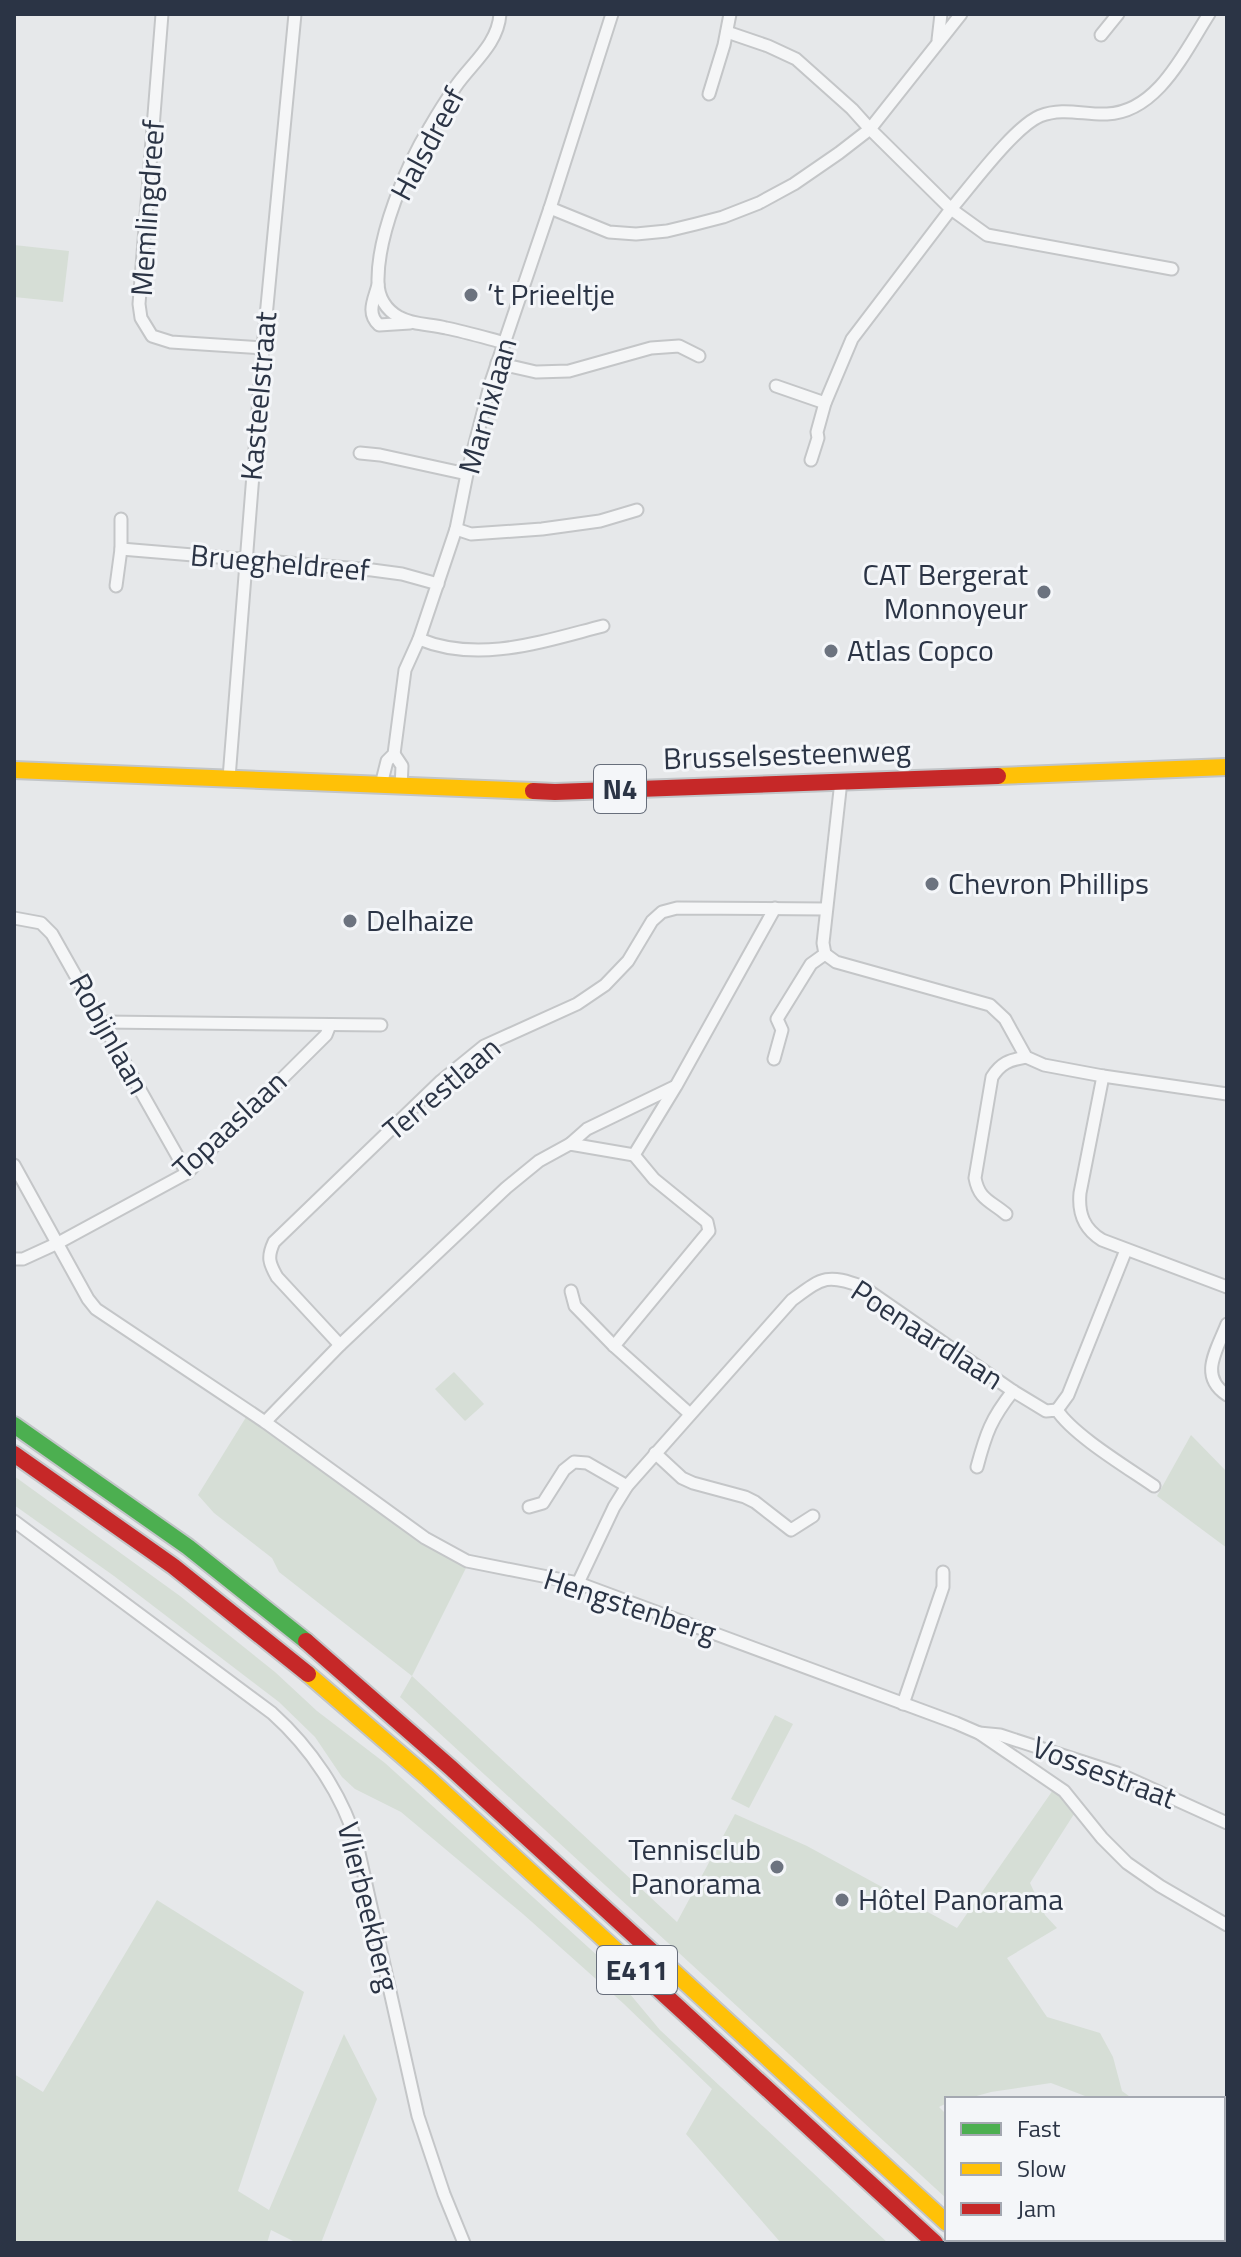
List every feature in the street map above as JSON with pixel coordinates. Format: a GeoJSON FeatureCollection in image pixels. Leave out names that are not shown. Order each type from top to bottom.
{"type":"FeatureCollection","features":[{"type":"Feature","properties":{"kind":"main road","name":"Brusselsesteenweg"},"geometry":{"type":"LineString","coordinates":[[14,770],[555,792],[1227,767]]}},
{"type":"Feature","properties":{"kind":"main road","name":"E411"},"geometry":{"type":"LineString","coordinates":[[14,1425],[185,1546],[355,1682],[443,1759],[945,2221]]}},
{"type":"Feature","properties":{"kind":"main road","name":"E411"},"geometry":{"type":"LineString","coordinates":[[14,1454],[173,1566],[338,1699],[935,2243]]}},
{"type":"Feature","properties":{"kind":"street","name":"Memlingdreef"},"geometry":{"type":"LineString","coordinates":[[162,14],[139,304],[141,318],[152,336],[171,342],[263,348]]}},
{"type":"Feature","properties":{"kind":"street","name":"Kasteelstraat"},"geometry":{"type":"LineString","coordinates":[[229,778],[263,348],[295,14]]}},
{"type":"Feature","properties":{"kind":"street","name":"Halsdreef"},"geometry":{"type":"LineString","coordinates":[[500,14],[489,46],[457,84],[428,130],[398,191],[381,251],[378,284],[370,312],[379,325],[411,323],[448,328],[505,343]]}},
{"type":"Feature","properties":{"kind":"street","name":"Marnixlaan"},"geometry":{"type":"LineString","coordinates":[[381,785],[387,761],[394,754],[405,670],[419,639],[456,529],[467,474],[497,363],[612,14]]}},
{"type":"Feature","properties":{"kind":"street"},"geometry":{"type":"LineString","coordinates":[[709,94],[730,14]]}},
{"type":"Feature","properties":{"kind":"street"},"geometry":{"type":"LineString","coordinates":[[938,41],[941,14]]}},
{"type":"Feature","properties":{"kind":"street"},"geometry":{"type":"LineString","coordinates":[[550,208],[609,232],[636,234],[696,224],[759,203],[794,184],[870,129],[961,14]]}},
{"type":"Feature","properties":{"kind":"street"},"geometry":{"type":"LineString","coordinates":[[1101,35],[1118,14]]}},
{"type":"Feature","properties":{"kind":"street"},"geometry":{"type":"LineString","coordinates":[[811,460],[825,403],[852,339],[951,209],[1022,127],[1058,112],[1106,115],[1121,112],[1150,96],[1165,81],[1209,14]]}},
{"type":"Feature","properties":{"kind":"street"},"geometry":{"type":"LineString","coordinates":[[727,32],[796,59],[852,109],[951,209],[987,235],[1172,269]]}},
{"type":"Feature","properties":{"kind":"street"},"geometry":{"type":"LineString","coordinates":[[378,284],[383,303],[396,316],[411,323]]}},
{"type":"Feature","properties":{"kind":"street"},"geometry":{"type":"LineString","coordinates":[[497,363],[536,372],[569,371],[651,348],[679,346],[699,356]]}},
{"type":"Feature","properties":{"kind":"street"},"geometry":{"type":"LineString","coordinates":[[776,386],[825,403]]}},
{"type":"Feature","properties":{"kind":"street"},"geometry":{"type":"LineString","coordinates":[[360,453],[467,474]]}},
{"type":"Feature","properties":{"kind":"street"},"geometry":{"type":"LineString","coordinates":[[456,529],[471,534],[542,529],[608,519],[637,510]]}},
{"type":"Feature","properties":{"kind":"street"},"geometry":{"type":"LineString","coordinates":[[116,586],[121,519]]}},
{"type":"Feature","properties":{"kind":"street","name":"Bruegheldreef"},"geometry":{"type":"LineString","coordinates":[[121,549],[372,570],[438,584]]}},
{"type":"Feature","properties":{"kind":"street"},"geometry":{"type":"LineString","coordinates":[[419,639],[438,647],[484,650],[525,646],[603,626]]}},
{"type":"Feature","properties":{"kind":"street","name":"Marnixlaan"},"geometry":{"type":"LineString","coordinates":[[394,754],[402,766],[401,787]]}},
{"type":"Feature","properties":{"kind":"street"},"geometry":{"type":"LineString","coordinates":[[841,781],[826,909],[825,954],[836,962],[990,1005],[1005,1019],[1026,1057]]}},
{"type":"Feature","properties":{"kind":"street","name":"Terrestlaan"},"geometry":{"type":"LineString","coordinates":[[340,1345],[277,1277],[269,1263],[269,1254],[274,1242],[441,1081],[484,1046],[577,1004],[605,985],[628,961],[652,921],[662,912],[677,908],[826,909]]}},
{"type":"Feature","properties":{"kind":"street"},"geometry":{"type":"LineString","coordinates":[[634,1155],[775,908]]}},
{"type":"Feature","properties":{"kind":"street","name":"Robijnlaan"},"geometry":{"type":"LineString","coordinates":[[14,918],[41,923],[52,934],[187,1173]]}},
{"type":"Feature","properties":{"kind":"street"},"geometry":{"type":"LineString","coordinates":[[774,1059],[782,1030],[777,1019],[811,964],[825,954]]}},
{"type":"Feature","properties":{"kind":"street","name":"Topaaslaan"},"geometry":{"type":"LineString","coordinates":[[103,1022],[381,1025]]}},
{"type":"Feature","properties":{"kind":"street","name":"Topaaslaan"},"geometry":{"type":"LineString","coordinates":[[299,1024],[313,1047]]}},
{"type":"Feature","properties":{"kind":"street","name":"Topaaslaan"},"geometry":{"type":"LineString","coordinates":[[14,1259],[23,1259],[58,1243],[187,1173],[326,1035],[330,1025]]}},
{"type":"Feature","properties":{"kind":"street"},"geometry":{"type":"LineString","coordinates":[[1006,1214],[985,1200],[977,1190],[975,1178],[992,1077],[999,1066],[1010,1060],[1026,1057],[1044,1065],[1103,1076],[1227,1094]]}},
{"type":"Feature","properties":{"kind":"street"},"geometry":{"type":"LineString","coordinates":[[1103,1076],[1079,1204],[1083,1221],[1094,1235],[1126,1250],[1227,1287]]}},
{"type":"Feature","properties":{"kind":"street"},"geometry":{"type":"LineString","coordinates":[[265,1422],[340,1345],[506,1188],[539,1161],[570,1144],[587,1129],[676,1086]]}},
{"type":"Feature","properties":{"kind":"street"},"geometry":{"type":"LineString","coordinates":[[570,1144],[634,1155],[654,1179],[707,1222],[709,1231],[614,1346]]}},
{"type":"Feature","properties":{"kind":"street","name":"Hengstenberg"},"geometry":{"type":"LineString","coordinates":[[14,1165],[96,1309],[265,1422],[425,1538],[467,1561],[578,1583],[979,1733],[1064,1791],[1127,1863],[1227,1925]]}},
{"type":"Feature","properties":{"kind":"street"},"geometry":{"type":"LineString","coordinates":[[1057,1410],[1068,1395],[1126,1250]]}},
{"type":"Feature","properties":{"kind":"street","name":"Poenaardlaan"},"geometry":{"type":"LineString","coordinates":[[578,1583],[627,1486],[792,1300],[821,1279],[842,1279],[863,1287],[1013,1391],[1046,1411],[1057,1410],[1078,1431],[1154,1486]]}},
{"type":"Feature","properties":{"kind":"street"},"geometry":{"type":"LineString","coordinates":[[571,1291],[575,1306],[614,1346],[690,1414]]}},
{"type":"Feature","properties":{"kind":"street"},"geometry":{"type":"LineString","coordinates":[[1227,1324],[1211,1374],[1214,1383],[1227,1395]]}},
{"type":"Feature","properties":{"kind":"street"},"geometry":{"type":"LineString","coordinates":[[977,1467],[987,1429],[1013,1391]]}},
{"type":"Feature","properties":{"kind":"street"},"geometry":{"type":"LineString","coordinates":[[655,1453],[682,1478],[745,1497],[791,1530],[813,1516]]}},
{"type":"Feature","properties":{"kind":"street"},"geometry":{"type":"LineString","coordinates":[[529,1507],[543,1503],[564,1470],[574,1462],[587,1463],[627,1486]]}},
{"type":"Feature","properties":{"kind":"street","name":"Vlierbeekberg"},"geometry":{"type":"LineString","coordinates":[[14,1521],[272,1713],[298,1738],[330,1784],[357,1844],[418,2116],[464,2243]]}},
{"type":"Feature","properties":{"kind":"street"},"geometry":{"type":"LineString","coordinates":[[903,1704],[943,1587],[943,1572]]}},
{"type":"Feature","properties":{"kind":"street","name":"Vossestraat"},"geometry":{"type":"LineString","coordinates":[[979,1733],[1000,1735],[1117,1773],[1227,1823]]}},
{"type":"Feature","properties":{"kind":"shaded area"},"geometry":{"type":"Polygon","coordinates":[[[14,245],[69,251],[63,302],[14,297],[14,245]]]}},
{"type":"Feature","properties":{"kind":"shaded area"},"geometry":{"type":"Polygon","coordinates":[[[454,1372],[484,1404],[465,1421],[435,1389],[454,1372]]]}},
{"type":"Feature","properties":{"kind":"shaded area"},"geometry":{"type":"Polygon","coordinates":[[[248,1414],[428,1546],[467,1566],[412,1676],[279,1572],[272,1558],[214,1513],[198,1495],[248,1414]]]}},
{"type":"Feature","properties":{"kind":"shaded area"},"geometry":{"type":"Polygon","coordinates":[[[1191,1435],[1227,1472],[1227,1548],[1157,1496],[1191,1435]]]}},
{"type":"Feature","properties":{"kind":"shaded area"},"geometry":{"type":"Polygon","coordinates":[[[14,1476],[180,1596],[275,1672],[317,1711],[385,1763],[599,1957],[660,2030],[888,2243],[781,2243],[686,2134],[712,2089],[624,2004],[523,1914],[401,1812],[355,1789],[342,1777],[315,1737],[279,1702],[114,1576],[14,1505],[14,1476]]]}},
{"type":"Feature","properties":{"kind":"shaded area"},"geometry":{"type":"Polygon","coordinates":[[[412,1676],[677,1922],[735,1814],[807,1846],[957,1928],[1053,1790],[1076,1811],[1030,1883],[1045,1915],[1057,1928],[1007,1958],[1047,2017],[1100,2033],[1113,2057],[1122,2091],[1130,2097],[1088,2097],[1051,2083],[973,2097],[945,2097],[945,2104],[939,2107],[945,2113],[945,2197],[400,1697],[412,1676]]]}},
{"type":"Feature","properties":{"kind":"shaded area"},"geometry":{"type":"Polygon","coordinates":[[[775,1715],[793,1724],[749,1808],[731,1799],[775,1715]]]}},
{"type":"Feature","properties":{"kind":"shaded area"},"geometry":{"type":"Polygon","coordinates":[[[157,1900],[304,1992],[238,2191],[269,2210],[344,2034],[377,2099],[321,2243],[297,2243],[271,2230],[267,2243],[14,2243],[14,2074],[43,2092],[157,1900]]]}},
{"type":"Feature","properties":{"kind":"traffic: fast"},"geometry":{"type":"LineString","coordinates":[[14,1425],[188,1547],[306,1641]]}},
{"type":"Feature","properties":{"kind":"traffic: slow"},"geometry":{"type":"LineString","coordinates":[[998,776],[1227,767]]}},
{"type":"Feature","properties":{"kind":"traffic: slow"},"geometry":{"type":"LineString","coordinates":[[14,770],[533,791]]}},
{"type":"Feature","properties":{"kind":"traffic: slow"},"geometry":{"type":"LineString","coordinates":[[308,1674],[427,1777],[630,1963]]}},
{"type":"Feature","properties":{"kind":"traffic: slow"},"geometry":{"type":"LineString","coordinates":[[660,1959],[945,2221]]}},
{"type":"Feature","properties":{"kind":"traffic: jam"},"geometry":{"type":"LineString","coordinates":[[533,791],[998,776]]}},
{"type":"Feature","properties":{"kind":"traffic: jam"},"geometry":{"type":"LineString","coordinates":[[14,1454],[173,1566],[308,1674]]}},
{"type":"Feature","properties":{"kind":"traffic: jam"},"geometry":{"type":"LineString","coordinates":[[306,1641],[451,1768],[660,1959]]}},
{"type":"Feature","properties":{"kind":"traffic: jam"},"geometry":{"type":"LineString","coordinates":[[630,1963],[935,2243]]}},
{"type":"Feature","properties":{"kind":"place","name":"’t Prieeltje"},"geometry":{"type":"Point","coordinates":[471,295]}},
{"type":"Feature","properties":{"kind":"place","name":"CAT Bergerat Monnoyeur"},"geometry":{"type":"Point","coordinates":[1044,592]}},
{"type":"Feature","properties":{"kind":"place","name":"Atlas Copco"},"geometry":{"type":"Point","coordinates":[831,651]}},
{"type":"Feature","properties":{"kind":"place","name":"Chevron Phillips"},"geometry":{"type":"Point","coordinates":[932,884]}},
{"type":"Feature","properties":{"kind":"place","name":"Delhaize"},"geometry":{"type":"Point","coordinates":[350,921]}},
{"type":"Feature","properties":{"kind":"place","name":"Tennisclub Panorama"},"geometry":{"type":"Point","coordinates":[777,1867]}},
{"type":"Feature","properties":{"kind":"place","name":"Hôtel Panorama"},"geometry":{"type":"Point","coordinates":[842,1900]}}]}
